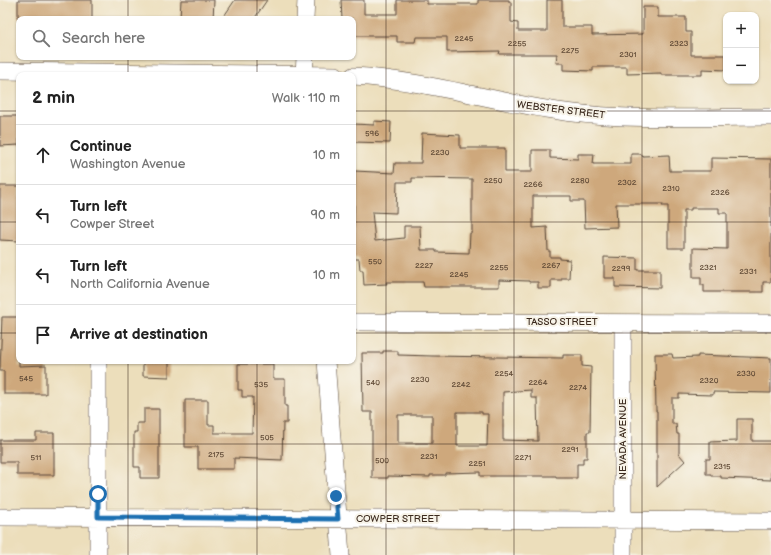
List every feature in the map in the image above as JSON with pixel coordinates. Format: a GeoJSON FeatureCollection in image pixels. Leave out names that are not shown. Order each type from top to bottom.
{"type":"FeatureCollection","features":[{"type":"Feature","properties":{"kind":"street"},"geometry":{"type":"LineString","coordinates":[[305,16],[306,0]]}},
{"type":"Feature","properties":{"kind":"street"},"geometry":{"type":"LineString","coordinates":[[304,72],[305,60]]}},
{"type":"Feature","properties":{"kind":"street"},"geometry":{"type":"LineString","coordinates":[[0,72],[16,72]]}},
{"type":"Feature","properties":{"kind":"street","name":"WEBSTER STREET"},"geometry":{"type":"LineString","coordinates":[[356,76],[388,79],[426,85],[513,104],[567,112],[627,118],[771,117]]}},
{"type":"Feature","properties":{"kind":"street","name":"TASSO STREET"},"geometry":{"type":"LineString","coordinates":[[356,322],[771,323]]}},
{"type":"Feature","properties":{"kind":"street","name":"NEVADA AVENUE"},"geometry":{"type":"LineString","coordinates":[[622,323],[623,555]]}},
{"type":"Feature","properties":{"kind":"street"},"geometry":{"type":"LineString","coordinates":[[98,364],[98,555]]}},
{"type":"Feature","properties":{"kind":"street"},"geometry":{"type":"LineString","coordinates":[[326,364],[340,555]]}},
{"type":"Feature","properties":{"kind":"street","name":"COWPER STREET"},"geometry":{"type":"LineString","coordinates":[[0,517],[771,521]]}},
{"type":"Feature","properties":{"kind":"building"},"geometry":{"type":"Polygon","coordinates":[[[18,0],[92,0],[92,16],[18,16],[18,0]]]}},
{"type":"Feature","properties":{"kind":"building"},"geometry":{"type":"Polygon","coordinates":[[[181,0],[214,0],[213,16],[180,16],[181,0]]]}},
{"type":"Feature","properties":{"kind":"building"},"geometry":{"type":"Polygon","coordinates":[[[235,0],[267,0],[256,16],[224,16],[235,0]]]}},
{"type":"Feature","properties":{"kind":"building"},"geometry":{"type":"Polygon","coordinates":[[[341,0],[364,0],[364,14],[397,14],[397,0],[427,0],[427,4],[478,4],[478,0],[509,0],[509,2],[511,2],[511,22],[518,23],[518,31],[547,31],[547,0],[562,0],[562,27],[592,27],[592,35],[643,34],[643,7],[658,7],[658,17],[686,17],[686,32],[691,32],[691,55],[723,55],[723,70],[702,69],[702,75],[661,75],[661,73],[627,74],[627,67],[593,67],[593,71],[563,70],[563,63],[556,63],[557,54],[499,54],[500,51],[447,52],[447,37],[416,37],[415,42],[397,42],[397,36],[356,36],[356,16],[342,16],[341,0]]]}},
{"type":"Feature","properties":{"kind":"building"},"geometry":{"type":"Polygon","coordinates":[[[0,116],[16,116],[16,145],[0,146],[0,116]]]}},
{"type":"Feature","properties":{"kind":"building"},"geometry":{"type":"Polygon","coordinates":[[[374,121],[391,122],[390,143],[356,142],[356,124],[374,125],[374,121]]]}},
{"type":"Feature","properties":{"kind":"building"},"geometry":{"type":"Polygon","coordinates":[[[422,133],[460,135],[460,148],[505,148],[505,172],[532,172],[532,150],[550,150],[550,158],[578,159],[578,154],[594,154],[593,164],[631,164],[631,154],[640,154],[643,156],[669,155],[670,171],[711,171],[711,158],[771,159],[771,282],[763,282],[763,292],[704,292],[704,285],[701,285],[701,277],[693,277],[693,248],[727,249],[727,213],[719,213],[719,208],[691,208],[691,210],[684,210],[684,248],[668,248],[668,206],[662,206],[663,204],[616,204],[617,227],[585,228],[584,201],[571,201],[571,196],[533,196],[533,228],[547,227],[548,251],[550,251],[550,257],[560,257],[560,259],[570,260],[569,278],[562,278],[562,280],[551,280],[551,288],[538,288],[538,282],[499,280],[499,287],[424,287],[423,282],[386,282],[387,284],[364,285],[363,270],[360,270],[359,259],[356,259],[356,171],[394,173],[395,163],[421,163],[422,133]],[[412,178],[412,182],[397,182],[396,213],[372,212],[375,241],[404,238],[404,226],[420,226],[421,250],[469,253],[470,233],[472,233],[472,179],[412,178]]]}},
{"type":"Feature","properties":{"kind":"building"},"geometry":{"type":"Polygon","coordinates":[[[0,186],[16,186],[16,241],[0,240],[0,186]]]}},
{"type":"Feature","properties":{"kind":"building"},"geometry":{"type":"Polygon","coordinates":[[[604,257],[637,258],[637,270],[660,270],[660,288],[615,287],[615,278],[604,278],[604,257]]]}},
{"type":"Feature","properties":{"kind":"building"},"geometry":{"type":"Polygon","coordinates":[[[2,317],[16,317],[16,364],[19,364],[19,366],[46,365],[46,394],[4,394],[4,371],[0,371],[2,317]]]}},
{"type":"Feature","properties":{"kind":"building"},"geometry":{"type":"Polygon","coordinates":[[[383,351],[398,351],[398,355],[563,358],[563,355],[582,355],[582,366],[591,367],[590,432],[587,432],[587,458],[583,458],[583,464],[577,464],[577,478],[556,478],[556,476],[480,476],[480,472],[445,473],[445,475],[430,475],[430,477],[388,476],[388,478],[372,478],[372,412],[363,412],[362,353],[383,353],[383,351]],[[531,390],[503,392],[503,440],[538,441],[537,398],[531,398],[531,390]],[[457,412],[457,446],[487,446],[488,414],[482,414],[482,412],[457,412]],[[398,415],[398,443],[432,443],[432,415],[398,415]]]}},
{"type":"Feature","properties":{"kind":"building"},"geometry":{"type":"Polygon","coordinates":[[[655,354],[672,354],[673,358],[698,357],[698,355],[771,358],[771,393],[713,392],[713,395],[679,394],[679,398],[672,398],[672,424],[676,424],[677,434],[679,434],[679,454],[685,461],[657,487],[657,411],[655,354]]]}},
{"type":"Feature","properties":{"kind":"building"},"geometry":{"type":"Polygon","coordinates":[[[143,364],[169,364],[169,377],[143,376],[143,364]]]}},
{"type":"Feature","properties":{"kind":"building"},"geometry":{"type":"Polygon","coordinates":[[[238,364],[273,364],[273,379],[285,379],[285,406],[287,406],[287,423],[283,423],[282,460],[234,458],[234,469],[198,469],[198,447],[185,447],[185,400],[208,400],[208,425],[214,425],[214,433],[252,433],[253,397],[242,397],[242,390],[238,390],[238,364]]]}},
{"type":"Feature","properties":{"kind":"building"},"geometry":{"type":"Polygon","coordinates":[[[144,409],[159,409],[159,478],[140,478],[140,467],[134,467],[134,432],[137,432],[137,423],[144,423],[144,409]]]}},
{"type":"Feature","properties":{"kind":"building"},"geometry":{"type":"Polygon","coordinates":[[[737,419],[752,419],[752,441],[771,441],[771,480],[721,478],[721,476],[711,476],[711,474],[706,474],[706,459],[710,459],[710,442],[737,441],[737,419]]]}},
{"type":"Feature","properties":{"kind":"building"},"geometry":{"type":"Polygon","coordinates":[[[36,433],[54,433],[54,475],[17,475],[17,462],[0,462],[0,440],[36,440],[36,433]]]}},
{"type":"Feature","properties":{"kind":"route"},"geometry":{"type":"LineString","coordinates":[[98,494],[98,517],[338,519],[336,496]]}}]}
